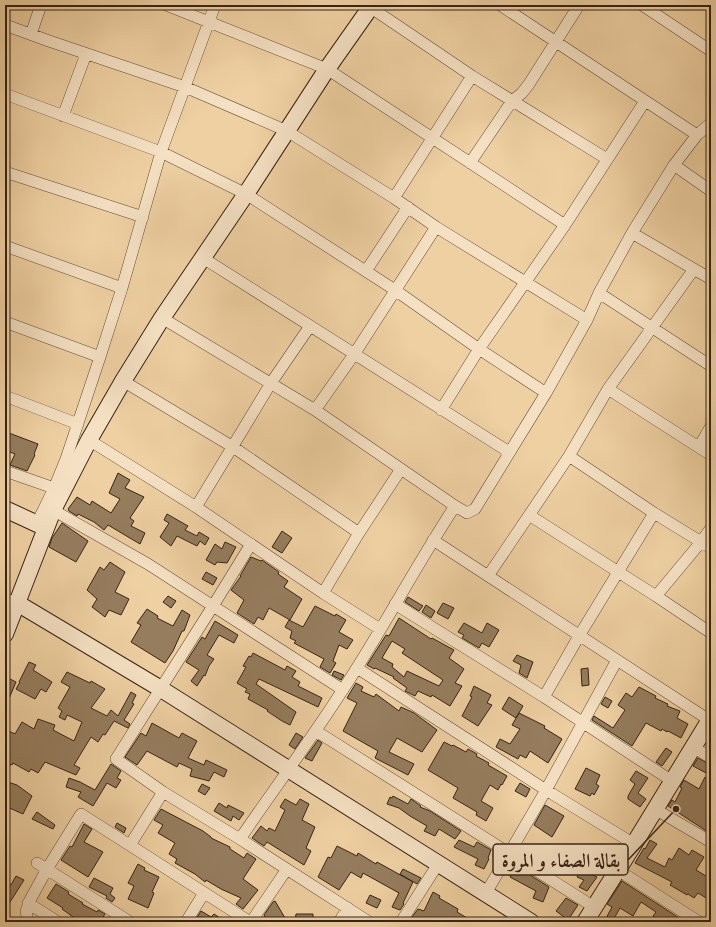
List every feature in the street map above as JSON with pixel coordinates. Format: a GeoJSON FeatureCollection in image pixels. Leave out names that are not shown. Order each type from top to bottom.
{"type":"FeatureCollection","features":[{"type":"Feature","properties":{"kind":"street"},"geometry":{"type":"LineString","coordinates":[[31,34],[41,5]]}},
{"type":"Feature","properties":{"kind":"street"},"geometry":{"type":"LineString","coordinates":[[166,5],[327,69],[565,225]]}},
{"type":"Feature","properties":{"kind":"street"},"geometry":{"type":"LineString","coordinates":[[5,634],[11,601],[42,525],[78,424],[122,288],[161,152],[214,5]]}},
{"type":"Feature","properties":{"kind":"street"},"geometry":{"type":"LineString","coordinates":[[500,5],[697,135]]}},
{"type":"Feature","properties":{"kind":"street"},"geometry":{"type":"LineString","coordinates":[[470,163],[512,101],[522,93],[529,84],[579,5]]}},
{"type":"Feature","properties":{"kind":"street"},"geometry":{"type":"LineString","coordinates":[[642,5],[711,51]]}},
{"type":"Feature","properties":{"kind":"street"},"geometry":{"type":"LineString","coordinates":[[42,525],[53,510],[89,440],[123,381],[162,318],[370,6],[472,76],[607,159]]}},
{"type":"Feature","properties":{"kind":"street"},"geometry":{"type":"LineString","coordinates":[[5,25],[185,87],[287,131],[394,198],[436,227],[526,281],[587,320]]}},
{"type":"Feature","properties":{"kind":"street"},"geometry":{"type":"LineString","coordinates":[[63,116],[86,54]]}},
{"type":"Feature","properties":{"kind":"street"},"geometry":{"type":"LineString","coordinates":[[394,198],[472,76]]}},
{"type":"Feature","properties":{"kind":"street"},"geometry":{"type":"LineString","coordinates":[[5,94],[161,152],[246,194],[396,290],[479,349],[546,393]]}},
{"type":"Feature","properties":{"kind":"street"},"geometry":{"type":"LineString","coordinates":[[441,410],[479,349],[565,225],[645,101]]}},
{"type":"Feature","properties":{"kind":"street"},"geometry":{"type":"LineString","coordinates":[[162,318],[315,410],[467,513],[475,509],[546,393],[587,320],[599,293],[632,233],[674,165],[697,135],[711,123]]}},
{"type":"Feature","properties":{"kind":"street"},"geometry":{"type":"LineString","coordinates":[[674,165],[711,190]]}},
{"type":"Feature","properties":{"kind":"street"},"geometry":{"type":"LineString","coordinates":[[5,172],[143,217]]}},
{"type":"Feature","properties":{"kind":"street"},"geometry":{"type":"LineString","coordinates":[[366,271],[408,208]]}},
{"type":"Feature","properties":{"kind":"street"},"geometry":{"type":"LineString","coordinates":[[315,410],[355,353],[436,227]]}},
{"type":"Feature","properties":{"kind":"street"},"geometry":{"type":"LineString","coordinates":[[632,233],[711,279]]}},
{"type":"Feature","properties":{"kind":"street"},"geometry":{"type":"LineString","coordinates":[[5,246],[122,288]]}},
{"type":"Feature","properties":{"kind":"street"},"geometry":{"type":"LineString","coordinates":[[203,258],[509,452]]}},
{"type":"Feature","properties":{"kind":"street"},"geometry":{"type":"LineString","coordinates":[[488,576],[569,456],[608,389],[694,269]]}},
{"type":"Feature","properties":{"kind":"street"},"geometry":{"type":"LineString","coordinates":[[599,293],[711,366]]}},
{"type":"Feature","properties":{"kind":"street"},"geometry":{"type":"LineString","coordinates":[[5,322],[100,357]]}},
{"type":"Feature","properties":{"kind":"street"},"geometry":{"type":"LineString","coordinates":[[196,507],[271,383],[310,326]]}},
{"type":"Feature","properties":{"kind":"street"},"geometry":{"type":"LineString","coordinates":[[123,381],[233,447],[359,533]]}},
{"type":"Feature","properties":{"kind":"street"},"geometry":{"type":"LineString","coordinates":[[608,389],[711,455]]}},
{"type":"Feature","properties":{"kind":"street"},"geometry":{"type":"LineString","coordinates":[[5,396],[78,424]]}},
{"type":"Feature","properties":{"kind":"street"},"geometry":{"type":"LineString","coordinates":[[699,447],[711,426]]}},
{"type":"Feature","properties":{"kind":"street"},"geometry":{"type":"LineString","coordinates":[[89,440],[196,507],[323,593],[380,629]]}},
{"type":"Feature","properties":{"kind":"street"},"geometry":{"type":"LineString","coordinates":[[569,456],[654,513],[711,548]]}},
{"type":"Feature","properties":{"kind":"street"},"geometry":{"type":"LineString","coordinates":[[323,593],[359,533],[401,469]]}},
{"type":"Feature","properties":{"kind":"street"},"geometry":{"type":"LineString","coordinates":[[5,471],[54,488]]}},
{"type":"Feature","properties":{"kind":"street"},"geometry":{"type":"LineString","coordinates":[[240,838],[316,731],[343,690],[455,506]]}},
{"type":"Feature","properties":{"kind":"street"},"geometry":{"type":"LineString","coordinates":[[5,509],[42,525]]}},
{"type":"Feature","properties":{"kind":"street"},"geometry":{"type":"LineString","coordinates":[[53,510],[148,564],[343,690]]}},
{"type":"Feature","properties":{"kind":"street"},"geometry":{"type":"LineString","coordinates":[[544,697],[578,636],[654,513]]}},
{"type":"Feature","properties":{"kind":"street"},"geometry":{"type":"LineString","coordinates":[[529,515],[711,633]]}},
{"type":"Feature","properties":{"kind":"street"},"geometry":{"type":"LineString","coordinates":[[656,596],[711,528]]}},
{"type":"Feature","properties":{"kind":"street"},"geometry":{"type":"LineString","coordinates":[[433,540],[578,636],[710,719],[585,922]]}},
{"type":"Feature","properties":{"kind":"street"},"geometry":{"type":"LineString","coordinates":[[251,544],[116,759],[163,792],[240,838],[369,922]]}},
{"type":"Feature","properties":{"kind":"street"},"geometry":{"type":"LineString","coordinates":[[11,601],[161,689],[531,922]]}},
{"type":"Feature","properties":{"kind":"street"},"geometry":{"type":"LineString","coordinates":[[395,604],[544,697],[672,781]]}},
{"type":"Feature","properties":{"kind":"street"},"geometry":{"type":"LineString","coordinates":[[486,893],[584,723],[617,660]]}},
{"type":"Feature","properties":{"kind":"street"},"geometry":{"type":"LineString","coordinates":[[357,668],[546,790],[634,844]]}},
{"type":"Feature","properties":{"kind":"street"},"geometry":{"type":"LineString","coordinates":[[316,731],[594,907]]}},
{"type":"Feature","properties":{"kind":"street"},"geometry":{"type":"LineString","coordinates":[[693,747],[711,758]]}},
{"type":"Feature","properties":{"kind":"street"},"geometry":{"type":"LineString","coordinates":[[130,845],[163,792]]}},
{"type":"Feature","properties":{"kind":"street"},"geometry":{"type":"LineString","coordinates":[[655,809],[711,842]]}},
{"type":"Feature","properties":{"kind":"street"},"geometry":{"type":"LineString","coordinates":[[28,922],[26,911],[28,903],[81,814],[251,922],[287,869]]}},
{"type":"Feature","properties":{"kind":"street"},"geometry":{"type":"LineString","coordinates":[[37,863],[130,922]]}},
{"type":"Feature","properties":{"kind":"street"},"geometry":{"type":"LineString","coordinates":[[401,922],[438,864]]}},
{"type":"Feature","properties":{"kind":"street"},"geometry":{"type":"LineString","coordinates":[[618,870],[699,922]]}},
{"type":"Feature","properties":{"kind":"street"},"geometry":{"type":"LineString","coordinates":[[186,922],[204,893]]}},
{"type":"Feature","properties":{"kind":"street"},"geometry":{"type":"LineString","coordinates":[[28,903],[58,922]]}},
{"type":"Feature","properties":{"kind":"street"},"geometry":{"type":"LineString","coordinates":[[339,922],[348,908]]}},
{"type":"Feature","properties":{"kind":"building"},"geometry":{"type":"Polygon","coordinates":[[[9,433],[38,444],[34,454],[35,455],[27,471],[10,465],[15,454],[5,450],[5,442],[9,433]]]}},
{"type":"Feature","properties":{"kind":"building"},"geometry":{"type":"Polygon","coordinates":[[[118,473],[130,480],[125,488],[144,497],[130,518],[134,521],[131,526],[145,533],[140,544],[108,525],[104,530],[94,522],[78,514],[77,516],[68,509],[77,497],[90,505],[92,501],[111,513],[120,499],[109,493],[118,473]]]}},
{"type":"Feature","properties":{"kind":"building"},"geometry":{"type":"Polygon","coordinates":[[[167,514],[188,526],[185,530],[197,536],[199,532],[209,538],[205,545],[200,541],[197,546],[177,536],[171,546],[160,537],[169,523],[164,520],[167,514]]]}},
{"type":"Feature","properties":{"kind":"building"},"geometry":{"type":"Polygon","coordinates":[[[62,523],[88,541],[76,562],[49,547],[52,538],[62,523]]]}},
{"type":"Feature","properties":{"kind":"building"},"geometry":{"type":"Polygon","coordinates":[[[282,531],[292,538],[282,553],[272,547],[282,531]]]}},
{"type":"Feature","properties":{"kind":"building"},"geometry":{"type":"Polygon","coordinates":[[[225,542],[236,547],[227,563],[217,562],[215,565],[206,560],[215,544],[222,549],[225,542]]]}},
{"type":"Feature","properties":{"kind":"building"},"geometry":{"type":"Polygon","coordinates":[[[251,557],[261,561],[262,560],[279,572],[278,574],[288,581],[284,587],[302,599],[290,620],[269,608],[263,620],[258,617],[254,624],[237,613],[244,600],[231,590],[241,576],[251,557]]]}},
{"type":"Feature","properties":{"kind":"building"},"geometry":{"type":"Polygon","coordinates":[[[110,562],[125,572],[115,592],[129,599],[121,615],[109,610],[105,617],[92,607],[97,599],[87,590],[100,567],[104,570],[110,562]]]}},
{"type":"Feature","properties":{"kind":"building"},"geometry":{"type":"Polygon","coordinates":[[[206,572],[217,578],[213,585],[202,579],[206,572]]]}},
{"type":"Feature","properties":{"kind":"building"},"geometry":{"type":"Polygon","coordinates":[[[168,596],[176,601],[171,608],[163,602],[168,596]]]}},
{"type":"Feature","properties":{"kind":"building"},"geometry":{"type":"Polygon","coordinates":[[[408,597],[423,606],[419,611],[405,602],[408,597]]]}},
{"type":"Feature","properties":{"kind":"building"},"geometry":{"type":"Polygon","coordinates":[[[443,603],[454,608],[448,619],[437,613],[443,603]]]}},
{"type":"Feature","properties":{"kind":"building"},"geometry":{"type":"Polygon","coordinates":[[[426,605],[435,611],[431,618],[422,612],[426,605]]]}},
{"type":"Feature","properties":{"kind":"building"},"geometry":{"type":"Polygon","coordinates":[[[315,606],[335,616],[336,614],[346,620],[339,632],[353,640],[347,649],[339,645],[333,661],[336,663],[330,673],[320,667],[324,659],[294,643],[296,641],[290,638],[292,631],[285,627],[289,620],[303,627],[315,606]]]}},
{"type":"Feature","properties":{"kind":"building"},"geometry":{"type":"Polygon","coordinates":[[[147,609],[158,616],[157,618],[173,626],[182,610],[190,615],[184,631],[182,631],[173,651],[165,663],[131,642],[141,625],[137,623],[147,609]]]}},
{"type":"Feature","properties":{"kind":"building"},"geometry":{"type":"Polygon","coordinates":[[[399,618],[431,639],[432,638],[454,650],[449,658],[464,669],[455,683],[462,686],[450,706],[432,695],[431,697],[418,691],[415,696],[405,691],[407,688],[393,678],[394,677],[367,665],[386,635],[389,636],[399,618]],[[392,641],[382,658],[393,664],[392,667],[404,677],[407,671],[439,686],[443,680],[402,653],[405,649],[392,641]]]}},
{"type":"Feature","properties":{"kind":"building"},"geometry":{"type":"Polygon","coordinates":[[[215,621],[238,635],[234,643],[219,635],[207,655],[214,659],[205,676],[204,675],[197,686],[191,681],[199,670],[186,662],[202,637],[205,639],[215,621]]]}},
{"type":"Feature","properties":{"kind":"building"},"geometry":{"type":"Polygon","coordinates":[[[464,623],[482,633],[487,623],[499,630],[489,647],[482,643],[479,648],[462,638],[464,635],[458,632],[464,623]]]}},
{"type":"Feature","properties":{"kind":"building"},"geometry":{"type":"Polygon","coordinates":[[[253,653],[285,670],[287,666],[296,671],[292,677],[300,682],[298,686],[322,698],[318,707],[259,679],[256,684],[296,712],[290,725],[248,699],[250,694],[245,692],[247,689],[237,683],[246,667],[243,666],[249,656],[251,657],[253,653]]]}},
{"type":"Feature","properties":{"kind":"building"},"geometry":{"type":"Polygon","coordinates":[[[517,655],[533,662],[527,678],[519,673],[521,665],[513,661],[517,655]]]}},
{"type":"Feature","properties":{"kind":"building"},"geometry":{"type":"Polygon","coordinates":[[[29,662],[36,665],[33,670],[52,682],[46,692],[41,689],[35,699],[16,689],[29,662]]]}},
{"type":"Feature","properties":{"kind":"building"},"geometry":{"type":"Polygon","coordinates":[[[588,668],[589,685],[582,686],[581,669],[588,668]]]}},
{"type":"Feature","properties":{"kind":"building"},"geometry":{"type":"Polygon","coordinates":[[[334,671],[344,675],[341,680],[332,675],[334,671]]]}},
{"type":"Feature","properties":{"kind":"building"},"geometry":{"type":"Polygon","coordinates":[[[67,672],[90,683],[91,681],[105,689],[91,708],[107,716],[111,710],[118,716],[131,692],[136,695],[132,703],[134,704],[124,720],[130,724],[128,728],[114,721],[105,735],[103,734],[98,742],[91,737],[74,765],[80,768],[76,775],[45,762],[38,773],[31,769],[29,772],[13,763],[5,774],[5,729],[15,734],[22,722],[34,729],[38,719],[55,725],[53,730],[74,741],[82,722],[67,715],[65,720],[59,717],[62,711],[58,708],[70,687],[61,682],[67,672]]]}},
{"type":"Feature","properties":{"kind":"building"},"geometry":{"type":"Polygon","coordinates":[[[8,678],[16,682],[5,708],[5,683],[8,678]]]}},
{"type":"Feature","properties":{"kind":"building"},"geometry":{"type":"Polygon","coordinates":[[[356,683],[363,687],[361,691],[374,697],[376,694],[399,711],[401,707],[414,713],[437,730],[422,752],[397,738],[389,752],[414,764],[408,775],[375,758],[378,751],[343,731],[357,703],[347,698],[356,683]]]}},
{"type":"Feature","properties":{"kind":"building"},"geometry":{"type":"Polygon","coordinates":[[[474,686],[491,695],[487,703],[492,705],[478,726],[462,716],[472,697],[470,696],[474,686]]]}},
{"type":"Feature","properties":{"kind":"building"},"geometry":{"type":"Polygon","coordinates":[[[639,687],[656,696],[655,698],[668,704],[667,706],[680,711],[677,718],[688,724],[681,738],[668,731],[667,732],[662,729],[661,731],[646,723],[632,746],[592,720],[594,716],[613,728],[625,710],[618,705],[626,693],[632,697],[639,687]]]}},
{"type":"Feature","properties":{"kind":"building"},"geometry":{"type":"Polygon","coordinates":[[[509,697],[523,706],[516,718],[502,709],[509,697]]]}},
{"type":"Feature","properties":{"kind":"building"},"geometry":{"type":"Polygon","coordinates":[[[605,697],[612,701],[608,708],[601,704],[605,697]]]}},
{"type":"Feature","properties":{"kind":"building"},"geometry":{"type":"Polygon","coordinates":[[[519,713],[545,726],[544,728],[562,739],[548,763],[530,751],[526,758],[520,755],[518,759],[496,747],[500,739],[510,744],[520,729],[512,725],[519,713]]]}},
{"type":"Feature","properties":{"kind":"building"},"geometry":{"type":"Polygon","coordinates":[[[152,723],[179,738],[182,733],[197,741],[188,758],[204,765],[206,760],[227,770],[224,777],[214,772],[209,781],[190,776],[192,769],[179,763],[177,767],[147,751],[137,765],[125,757],[141,733],[146,736],[152,723]]]}},
{"type":"Feature","properties":{"kind":"building"},"geometry":{"type":"Polygon","coordinates":[[[296,733],[303,737],[295,749],[289,745],[296,733]]]}},
{"type":"Feature","properties":{"kind":"building"},"geometry":{"type":"Polygon","coordinates":[[[318,740],[322,743],[312,761],[305,758],[318,740]]]}},
{"type":"Feature","properties":{"kind":"building"},"geometry":{"type":"Polygon","coordinates":[[[444,742],[466,752],[468,749],[477,754],[476,756],[489,763],[488,765],[507,776],[498,790],[490,785],[481,801],[493,808],[486,821],[476,815],[477,812],[453,798],[458,788],[428,770],[444,742]]]}},
{"type":"Feature","properties":{"kind":"building"},"geometry":{"type":"Polygon","coordinates":[[[666,748],[672,752],[662,766],[656,762],[666,748]]]}},
{"type":"Feature","properties":{"kind":"building"},"geometry":{"type":"Polygon","coordinates":[[[698,758],[711,765],[708,774],[693,766],[698,758]]]}},
{"type":"Feature","properties":{"kind":"building"},"geometry":{"type":"Polygon","coordinates":[[[111,764],[121,771],[117,778],[121,780],[116,788],[107,783],[93,806],[78,797],[81,792],[66,787],[69,778],[95,790],[111,764]]]}},
{"type":"Feature","properties":{"kind":"building"},"geometry":{"type":"Polygon","coordinates":[[[586,768],[600,775],[596,784],[599,786],[594,795],[592,793],[590,796],[575,789],[586,768]]]}},
{"type":"Feature","properties":{"kind":"building"},"geometry":{"type":"Polygon","coordinates":[[[636,771],[648,778],[638,793],[646,799],[640,807],[628,799],[628,796],[635,784],[630,780],[636,771]]]}},
{"type":"Feature","properties":{"kind":"building"},"geometry":{"type":"Polygon","coordinates":[[[705,777],[711,781],[711,834],[668,806],[672,800],[675,802],[684,780],[699,789],[705,777]]]}},
{"type":"Feature","properties":{"kind":"building"},"geometry":{"type":"Polygon","coordinates":[[[5,781],[17,785],[32,796],[23,814],[5,806],[5,781]]]}},
{"type":"Feature","properties":{"kind":"building"},"geometry":{"type":"Polygon","coordinates":[[[520,783],[530,789],[526,797],[515,791],[520,783]]]}},
{"type":"Feature","properties":{"kind":"building"},"geometry":{"type":"Polygon","coordinates":[[[202,784],[210,788],[205,795],[198,791],[202,784]]]}},
{"type":"Feature","properties":{"kind":"building"},"geometry":{"type":"Polygon","coordinates":[[[393,796],[408,804],[411,799],[421,806],[420,807],[430,811],[461,831],[455,839],[439,829],[435,836],[424,831],[427,826],[399,808],[387,804],[390,797],[392,798],[393,796]]]}},
{"type":"Feature","properties":{"kind":"building"},"geometry":{"type":"Polygon","coordinates":[[[285,799],[296,805],[300,799],[309,804],[302,820],[315,827],[306,848],[311,851],[304,865],[267,842],[264,846],[252,838],[261,826],[267,831],[269,828],[275,831],[285,810],[280,807],[285,799]]]}},
{"type":"Feature","properties":{"kind":"building"},"geometry":{"type":"Polygon","coordinates":[[[219,803],[227,808],[228,805],[244,813],[239,820],[233,816],[231,821],[214,811],[219,803]]]}},
{"type":"Feature","properties":{"kind":"building"},"geometry":{"type":"Polygon","coordinates":[[[545,805],[564,816],[552,837],[534,825],[545,805]]]}},
{"type":"Feature","properties":{"kind":"building"},"geometry":{"type":"Polygon","coordinates":[[[161,809],[203,831],[211,838],[230,847],[230,849],[244,858],[247,853],[256,859],[243,879],[258,890],[243,909],[236,904],[241,898],[206,880],[205,882],[195,874],[175,863],[177,859],[169,854],[175,843],[158,833],[163,825],[154,820],[161,809]]]}},
{"type":"Feature","properties":{"kind":"building"},"geometry":{"type":"Polygon","coordinates":[[[37,812],[55,825],[53,829],[32,819],[37,812]]]}},
{"type":"Feature","properties":{"kind":"building"},"geometry":{"type":"Polygon","coordinates":[[[117,823],[126,828],[124,833],[115,827],[117,823]]]}},
{"type":"Feature","properties":{"kind":"building"},"geometry":{"type":"Polygon","coordinates":[[[84,824],[92,829],[84,842],[103,852],[88,877],[61,860],[70,846],[72,847],[84,824]]]}},
{"type":"Feature","properties":{"kind":"building"},"geometry":{"type":"Polygon","coordinates":[[[459,840],[474,847],[477,842],[491,850],[489,859],[484,869],[475,865],[478,859],[454,847],[459,840]]]}},
{"type":"Feature","properties":{"kind":"building"},"geometry":{"type":"Polygon","coordinates":[[[650,840],[657,844],[647,858],[665,867],[669,858],[672,860],[679,848],[689,855],[692,850],[704,857],[696,870],[711,879],[711,901],[698,893],[694,898],[688,894],[687,895],[670,885],[672,882],[635,863],[650,840]]]}},
{"type":"Feature","properties":{"kind":"building"},"geometry":{"type":"Polygon","coordinates":[[[337,846],[357,856],[358,853],[376,864],[377,862],[413,882],[400,910],[392,907],[399,893],[363,873],[361,878],[351,872],[339,890],[318,877],[328,857],[331,858],[337,846]]]}},
{"type":"Feature","properties":{"kind":"building"},"geometry":{"type":"Polygon","coordinates":[[[593,848],[607,854],[602,864],[593,875],[597,877],[587,891],[579,887],[584,880],[577,877],[593,848]]]}},
{"type":"Feature","properties":{"kind":"building"},"geometry":{"type":"Polygon","coordinates":[[[511,863],[549,887],[543,902],[533,898],[536,891],[510,877],[512,873],[507,870],[511,863]]]}},
{"type":"Feature","properties":{"kind":"building"},"geometry":{"type":"Polygon","coordinates":[[[138,864],[145,868],[144,870],[159,877],[152,892],[154,893],[148,908],[128,899],[134,886],[128,883],[138,864]]]}},
{"type":"Feature","properties":{"kind":"building"},"geometry":{"type":"Polygon","coordinates":[[[403,869],[421,878],[417,884],[400,874],[403,869]]]}},
{"type":"Feature","properties":{"kind":"building"},"geometry":{"type":"Polygon","coordinates":[[[16,876],[24,880],[5,910],[5,881],[11,885],[16,876]]]}},
{"type":"Feature","properties":{"kind":"building"},"geometry":{"type":"Polygon","coordinates":[[[94,878],[113,888],[110,894],[115,898],[112,902],[106,898],[107,896],[89,887],[94,878]]]}},
{"type":"Feature","properties":{"kind":"building"},"geometry":{"type":"Polygon","coordinates":[[[622,881],[685,922],[655,922],[657,919],[653,916],[656,912],[641,902],[633,916],[620,908],[612,922],[604,922],[612,907],[607,904],[622,881]]]}},
{"type":"Feature","properties":{"kind":"building"},"geometry":{"type":"Polygon","coordinates":[[[56,884],[69,892],[68,894],[83,903],[82,904],[97,912],[98,910],[105,914],[100,922],[80,922],[62,909],[63,908],[47,898],[56,884]]]}},
{"type":"Feature","properties":{"kind":"building"},"geometry":{"type":"Polygon","coordinates":[[[433,892],[440,896],[439,898],[458,909],[457,912],[474,922],[435,922],[426,918],[424,922],[422,922],[412,917],[418,909],[424,911],[433,892]]]}},
{"type":"Feature","properties":{"kind":"building"},"geometry":{"type":"Polygon","coordinates":[[[370,895],[381,900],[377,908],[366,903],[370,895]]]}},
{"type":"Feature","properties":{"kind":"building"},"geometry":{"type":"Polygon","coordinates":[[[566,898],[578,905],[568,920],[556,911],[566,898]]]}},
{"type":"Feature","properties":{"kind":"building"},"geometry":{"type":"Polygon","coordinates":[[[275,901],[285,918],[279,922],[268,922],[264,915],[275,901]]]}},
{"type":"Feature","properties":{"kind":"building"},"geometry":{"type":"Polygon","coordinates":[[[201,911],[211,917],[214,914],[226,922],[194,922],[201,911]]]}},
{"type":"Feature","properties":{"kind":"building"},"geometry":{"type":"Polygon","coordinates":[[[296,914],[313,914],[313,922],[295,922],[296,914]]]}},
{"type":"Feature","properties":{"kind":"place","name":"بقالة الصفاء و المروة"},"geometry":{"type":"Point","coordinates":[676,809]}}]}
